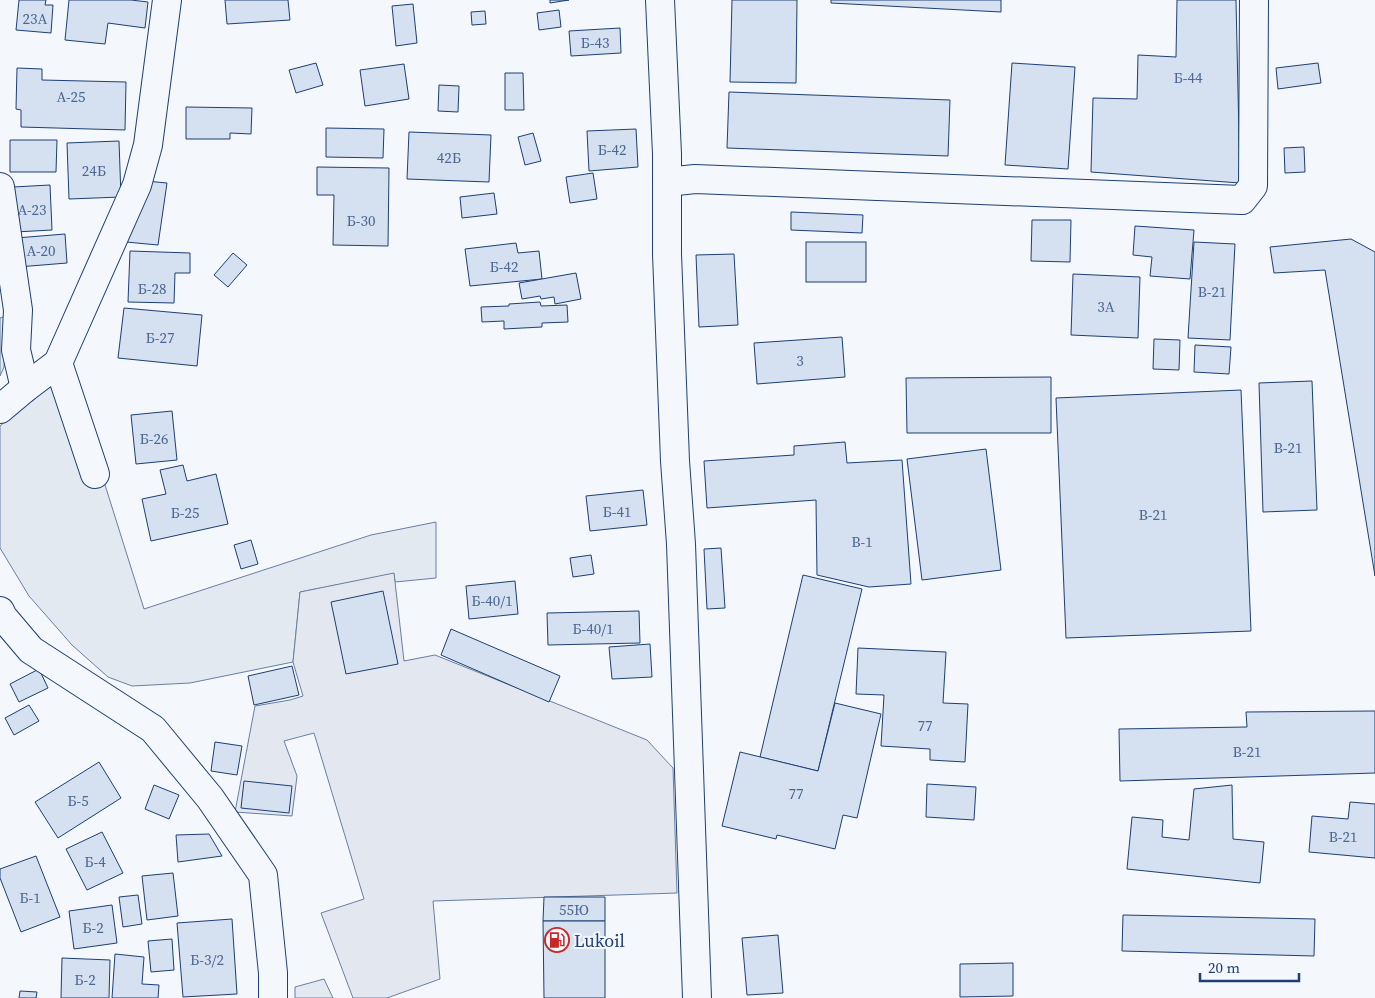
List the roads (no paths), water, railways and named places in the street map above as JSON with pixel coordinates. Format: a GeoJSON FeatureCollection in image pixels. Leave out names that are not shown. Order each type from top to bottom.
{"type":"FeatureCollection","features":[{"type":"Feature","properties":{"kind":"street"},"geometry":{"type":"LineString","coordinates":[[0,409],[58,363],[137,186],[148,145],[167,0]]}},
{"type":"Feature","properties":{"kind":"street"},"geometry":{"type":"LineString","coordinates":[[660,0],[668,182],[667,254],[681,544],[697,998]]}},
{"type":"Feature","properties":{"kind":"street"},"geometry":{"type":"LineString","coordinates":[[668,182],[695,179],[1242,200],[1253,186],[1254,0]]}},
{"type":"Feature","properties":{"kind":"street"},"geometry":{"type":"LineString","coordinates":[[0,186],[18,310],[16,350],[25,388]]}},
{"type":"Feature","properties":{"kind":"street"},"geometry":{"type":"LineString","coordinates":[[58,363],[95,474]]}},
{"type":"Feature","properties":{"kind":"street"},"geometry":{"type":"LineString","coordinates":[[0,611],[31,650],[153,729],[210,798],[263,875],[273,973],[273,998]]}},
{"type":"Feature","properties":{"kind":"place","name":"Lukoil"},"geometry":{"type":"Point","coordinates":[557,940]}}]}
